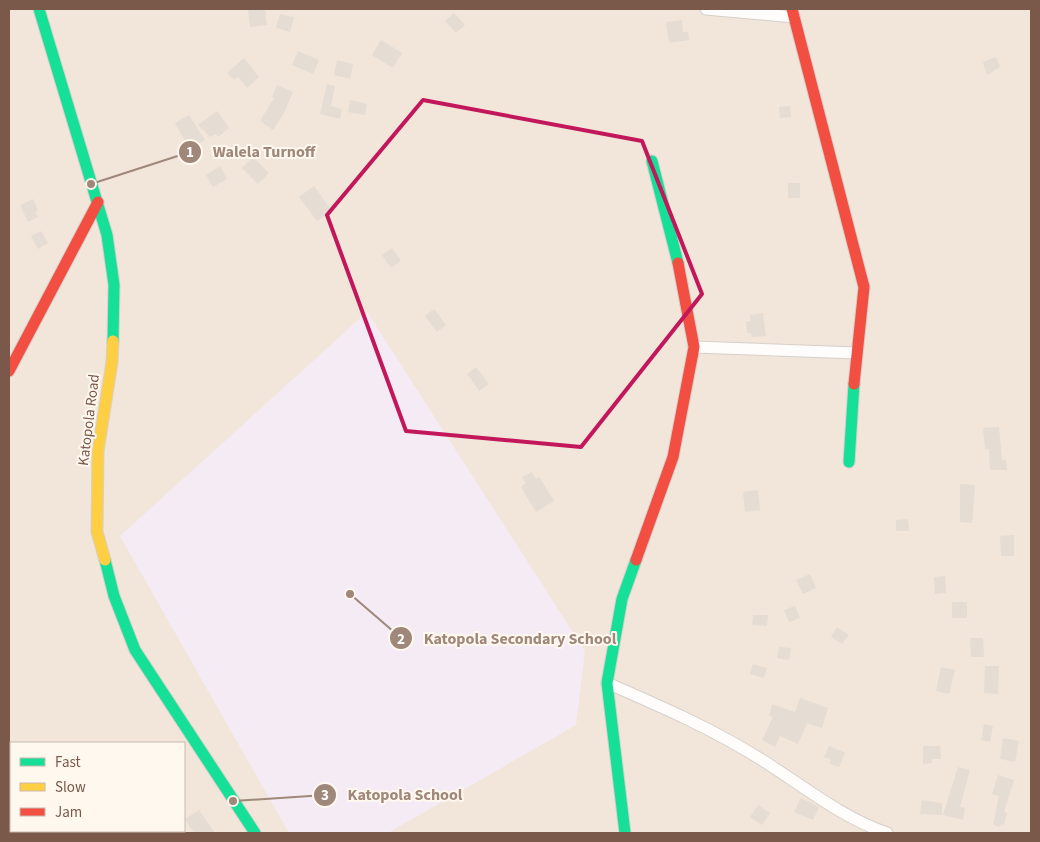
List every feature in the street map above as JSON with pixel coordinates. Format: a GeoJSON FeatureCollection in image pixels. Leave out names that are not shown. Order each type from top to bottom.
{"type":"FeatureCollection","features":[{"type":"Feature","properties":{"kind":"street","name":"Katopola Road"},"geometry":{"type":"LineString","coordinates":[[39,9],[71,121],[107,235],[114,286],[112,362],[98,451],[97,532],[114,596],[135,650],[255,833]]}},
{"type":"Feature","properties":{"kind":"street"},"geometry":{"type":"LineString","coordinates":[[706,9],[793,13],[863,278],[864,287],[856,353],[849,462]]}},
{"type":"Feature","properties":{"kind":"street"},"geometry":{"type":"LineString","coordinates":[[625,833],[607,683],[622,599],[673,457],[694,347],[684,285],[652,161]]}},
{"type":"Feature","properties":{"kind":"street"},"geometry":{"type":"LineString","coordinates":[[9,371],[98,202]]}},
{"type":"Feature","properties":{"kind":"street"},"geometry":{"type":"LineString","coordinates":[[694,347],[856,353]]}},
{"type":"Feature","properties":{"kind":"street"},"geometry":{"type":"LineString","coordinates":[[607,683],[671,710],[760,758],[866,824],[887,833]]}},
{"type":"Feature","properties":{"kind":"highlighted area"},"geometry":{"type":"Polygon","coordinates":[[[423,100],[642,141],[702,294],[581,447],[406,431],[327,215],[423,100]]]}},
{"type":"Feature","properties":{"kind":"shaded area"},"geometry":{"type":"Polygon","coordinates":[[[9,9],[1031,9],[1031,833],[9,833],[9,9]]]}},
{"type":"Feature","properties":{"kind":"shaded area"},"geometry":{"type":"Polygon","coordinates":[[[367,312],[585,651],[576,725],[388,833],[289,833],[120,536],[367,312]]]}},
{"type":"Feature","properties":{"kind":"building"},"geometry":{"type":"Polygon","coordinates":[[[248,9],[265,9],[267,25],[250,27],[248,9]]]}},
{"type":"Feature","properties":{"kind":"building"},"geometry":{"type":"Polygon","coordinates":[[[454,13],[465,25],[456,33],[445,21],[454,13]]]}},
{"type":"Feature","properties":{"kind":"building"},"geometry":{"type":"Polygon","coordinates":[[[280,14],[294,17],[290,32],[276,28],[280,14]]]}},
{"type":"Feature","properties":{"kind":"building"},"geometry":{"type":"Polygon","coordinates":[[[682,20],[683,32],[688,32],[689,40],[669,43],[666,22],[682,20]]]}},
{"type":"Feature","properties":{"kind":"building"},"geometry":{"type":"Polygon","coordinates":[[[381,40],[402,53],[393,68],[372,55],[381,40]]]}},
{"type":"Feature","properties":{"kind":"building"},"geometry":{"type":"Polygon","coordinates":[[[298,51],[319,60],[313,74],[292,65],[298,51]]]}},
{"type":"Feature","properties":{"kind":"building"},"geometry":{"type":"Polygon","coordinates":[[[996,57],[1000,67],[987,75],[983,62],[996,57]]]}},
{"type":"Feature","properties":{"kind":"building"},"geometry":{"type":"Polygon","coordinates":[[[244,58],[259,77],[247,88],[238,77],[234,80],[227,73],[244,58]]]}},
{"type":"Feature","properties":{"kind":"building"},"geometry":{"type":"Polygon","coordinates":[[[337,60],[353,64],[350,79],[334,75],[337,60]]]}},
{"type":"Feature","properties":{"kind":"building"},"geometry":{"type":"Polygon","coordinates":[[[327,84],[335,86],[331,106],[342,109],[340,119],[320,114],[327,84]]]}},
{"type":"Feature","properties":{"kind":"building"},"geometry":{"type":"Polygon","coordinates":[[[277,85],[293,92],[284,113],[273,130],[260,121],[274,98],[272,97],[277,85]]]}},
{"type":"Feature","properties":{"kind":"building"},"geometry":{"type":"Polygon","coordinates":[[[350,100],[367,104],[365,115],[348,112],[350,100]]]}},
{"type":"Feature","properties":{"kind":"building"},"geometry":{"type":"Polygon","coordinates":[[[790,106],[791,117],[780,118],[779,107],[790,106]]]}},
{"type":"Feature","properties":{"kind":"building"},"geometry":{"type":"Polygon","coordinates":[[[217,111],[229,128],[218,137],[216,134],[210,137],[198,125],[217,111]]]}},
{"type":"Feature","properties":{"kind":"building"},"geometry":{"type":"Polygon","coordinates":[[[189,115],[205,140],[189,149],[175,123],[189,115]]]}},
{"type":"Feature","properties":{"kind":"building"},"geometry":{"type":"Polygon","coordinates":[[[253,157],[269,173],[258,184],[242,168],[253,157]]]}},
{"type":"Feature","properties":{"kind":"building"},"geometry":{"type":"Polygon","coordinates":[[[220,166],[227,179],[213,187],[206,175],[220,166]]]}},
{"type":"Feature","properties":{"kind":"building"},"geometry":{"type":"Polygon","coordinates":[[[788,183],[800,183],[800,198],[788,198],[788,183]]]}},
{"type":"Feature","properties":{"kind":"building"},"geometry":{"type":"Polygon","coordinates":[[[314,186],[332,211],[317,221],[299,197],[314,186]]]}},
{"type":"Feature","properties":{"kind":"building"},"geometry":{"type":"Polygon","coordinates":[[[33,199],[38,210],[35,212],[38,217],[28,222],[20,205],[33,199]]]}},
{"type":"Feature","properties":{"kind":"building"},"geometry":{"type":"Polygon","coordinates":[[[41,231],[48,243],[38,249],[31,236],[41,231]]]}},
{"type":"Feature","properties":{"kind":"building"},"geometry":{"type":"Polygon","coordinates":[[[392,248],[401,261],[391,268],[382,255],[392,248]]]}},
{"type":"Feature","properties":{"kind":"building"},"geometry":{"type":"Polygon","coordinates":[[[434,309],[446,325],[437,332],[425,316],[434,309]]]}},
{"type":"Feature","properties":{"kind":"building"},"geometry":{"type":"Polygon","coordinates":[[[763,313],[766,336],[752,337],[751,333],[747,333],[746,322],[751,321],[750,315],[763,313]]]}},
{"type":"Feature","properties":{"kind":"building"},"geometry":{"type":"Polygon","coordinates":[[[476,367],[489,384],[479,391],[467,374],[476,367]]]}},
{"type":"Feature","properties":{"kind":"building"},"geometry":{"type":"Polygon","coordinates":[[[999,427],[1002,460],[1006,460],[1007,470],[990,470],[989,449],[985,449],[983,428],[999,427]]]}},
{"type":"Feature","properties":{"kind":"building"},"geometry":{"type":"Polygon","coordinates":[[[532,472],[536,479],[539,477],[554,501],[536,512],[521,487],[526,483],[522,477],[532,472]]]}},
{"type":"Feature","properties":{"kind":"building"},"geometry":{"type":"Polygon","coordinates":[[[960,484],[975,485],[972,523],[960,522],[960,484]]]}},
{"type":"Feature","properties":{"kind":"building"},"geometry":{"type":"Polygon","coordinates":[[[758,490],[760,510],[745,512],[743,492],[758,490]]]}},
{"type":"Feature","properties":{"kind":"building"},"geometry":{"type":"Polygon","coordinates":[[[908,519],[909,531],[896,531],[896,520],[908,519]]]}},
{"type":"Feature","properties":{"kind":"building"},"geometry":{"type":"Polygon","coordinates":[[[1014,535],[1014,556],[1001,556],[1000,536],[1014,535]]]}},
{"type":"Feature","properties":{"kind":"building"},"geometry":{"type":"Polygon","coordinates":[[[810,574],[816,588],[803,594],[796,580],[810,574]]]}},
{"type":"Feature","properties":{"kind":"building"},"geometry":{"type":"Polygon","coordinates":[[[945,576],[946,593],[935,594],[934,577],[945,576]]]}},
{"type":"Feature","properties":{"kind":"building"},"geometry":{"type":"Polygon","coordinates":[[[952,602],[967,602],[967,618],[952,618],[952,602]]]}},
{"type":"Feature","properties":{"kind":"building"},"geometry":{"type":"Polygon","coordinates":[[[795,606],[800,618],[789,622],[784,610],[795,606]]]}},
{"type":"Feature","properties":{"kind":"building"},"geometry":{"type":"Polygon","coordinates":[[[753,615],[768,615],[767,626],[752,625],[753,615]]]}},
{"type":"Feature","properties":{"kind":"building"},"geometry":{"type":"Polygon","coordinates":[[[837,627],[849,635],[842,644],[831,637],[837,627]]]}},
{"type":"Feature","properties":{"kind":"building"},"geometry":{"type":"Polygon","coordinates":[[[970,638],[983,638],[984,657],[971,657],[970,638]]]}},
{"type":"Feature","properties":{"kind":"building"},"geometry":{"type":"Polygon","coordinates":[[[779,647],[791,648],[789,660],[777,658],[779,647]]]}},
{"type":"Feature","properties":{"kind":"building"},"geometry":{"type":"Polygon","coordinates":[[[753,664],[767,668],[764,678],[750,674],[753,664]]]}},
{"type":"Feature","properties":{"kind":"building"},"geometry":{"type":"Polygon","coordinates":[[[985,666],[999,666],[998,694],[984,693],[985,666]]]}},
{"type":"Feature","properties":{"kind":"building"},"geometry":{"type":"Polygon","coordinates":[[[941,667],[955,670],[949,694],[936,691],[941,667]]]}},
{"type":"Feature","properties":{"kind":"building"},"geometry":{"type":"Polygon","coordinates":[[[800,698],[828,708],[822,728],[807,723],[798,744],[780,736],[775,747],[762,740],[773,717],[769,716],[772,704],[795,712],[800,698]]]}},
{"type":"Feature","properties":{"kind":"building"},"geometry":{"type":"Polygon","coordinates":[[[984,724],[993,726],[990,742],[981,740],[984,724]]]}},
{"type":"Feature","properties":{"kind":"building"},"geometry":{"type":"Polygon","coordinates":[[[1003,738],[1019,741],[1015,762],[1000,759],[1003,738]]]}},
{"type":"Feature","properties":{"kind":"building"},"geometry":{"type":"Polygon","coordinates":[[[829,746],[845,753],[839,767],[830,764],[831,760],[824,757],[829,746]]]}},
{"type":"Feature","properties":{"kind":"building"},"geometry":{"type":"Polygon","coordinates":[[[923,746],[940,746],[941,759],[932,759],[932,763],[923,764],[923,746]]]}},
{"type":"Feature","properties":{"kind":"building"},"geometry":{"type":"Polygon","coordinates":[[[958,767],[970,770],[960,807],[965,808],[963,820],[943,815],[958,767]]]}},
{"type":"Feature","properties":{"kind":"building"},"geometry":{"type":"Polygon","coordinates":[[[998,775],[1014,780],[1004,812],[1007,813],[1004,825],[1001,824],[1000,827],[993,825],[999,796],[992,794],[998,775]]]}},
{"type":"Feature","properties":{"kind":"building"},"geometry":{"type":"Polygon","coordinates":[[[801,798],[819,807],[813,820],[794,812],[801,798]]]}},
{"type":"Feature","properties":{"kind":"building"},"geometry":{"type":"Polygon","coordinates":[[[922,800],[942,803],[942,815],[920,814],[922,800]]]}},
{"type":"Feature","properties":{"kind":"building"},"geometry":{"type":"Polygon","coordinates":[[[758,805],[770,813],[762,825],[750,817],[758,805]]]}},
{"type":"Feature","properties":{"kind":"building"},"geometry":{"type":"Polygon","coordinates":[[[199,810],[215,833],[194,833],[185,819],[199,810]]]}},
{"type":"Feature","properties":{"kind":"traffic: fast"},"geometry":{"type":"LineString","coordinates":[[39,9],[107,235],[114,285],[113,341]]}},
{"type":"Feature","properties":{"kind":"traffic: fast"},"geometry":{"type":"LineString","coordinates":[[652,161],[678,263]]}},
{"type":"Feature","properties":{"kind":"traffic: fast"},"geometry":{"type":"LineString","coordinates":[[849,462],[854,384]]}},
{"type":"Feature","properties":{"kind":"traffic: fast"},"geometry":{"type":"LineString","coordinates":[[105,560],[114,596],[135,650],[255,833]]}},
{"type":"Feature","properties":{"kind":"traffic: fast"},"geometry":{"type":"LineString","coordinates":[[625,833],[607,683],[622,599],[636,560]]}},
{"type":"Feature","properties":{"kind":"traffic: slow"},"geometry":{"type":"LineString","coordinates":[[105,560],[97,532],[98,451],[112,362],[113,341]]}},
{"type":"Feature","properties":{"kind":"traffic: jam"},"geometry":{"type":"LineString","coordinates":[[792,9],[864,287],[854,384]]}},
{"type":"Feature","properties":{"kind":"traffic: jam"},"geometry":{"type":"LineString","coordinates":[[9,371],[98,202]]}},
{"type":"Feature","properties":{"kind":"traffic: jam"},"geometry":{"type":"LineString","coordinates":[[636,560],[673,457],[694,347],[678,263]]}},
{"type":"Feature","properties":{"kind":"place","name":"Walela Turnoff"},"geometry":{"type":"Point","coordinates":[91,184]}},
{"type":"Feature","properties":{"kind":"place","name":"Katopola Secondary School"},"geometry":{"type":"Point","coordinates":[350,594]}},
{"type":"Feature","properties":{"kind":"place","name":"Katopola School"},"geometry":{"type":"Point","coordinates":[233,801]}}]}
